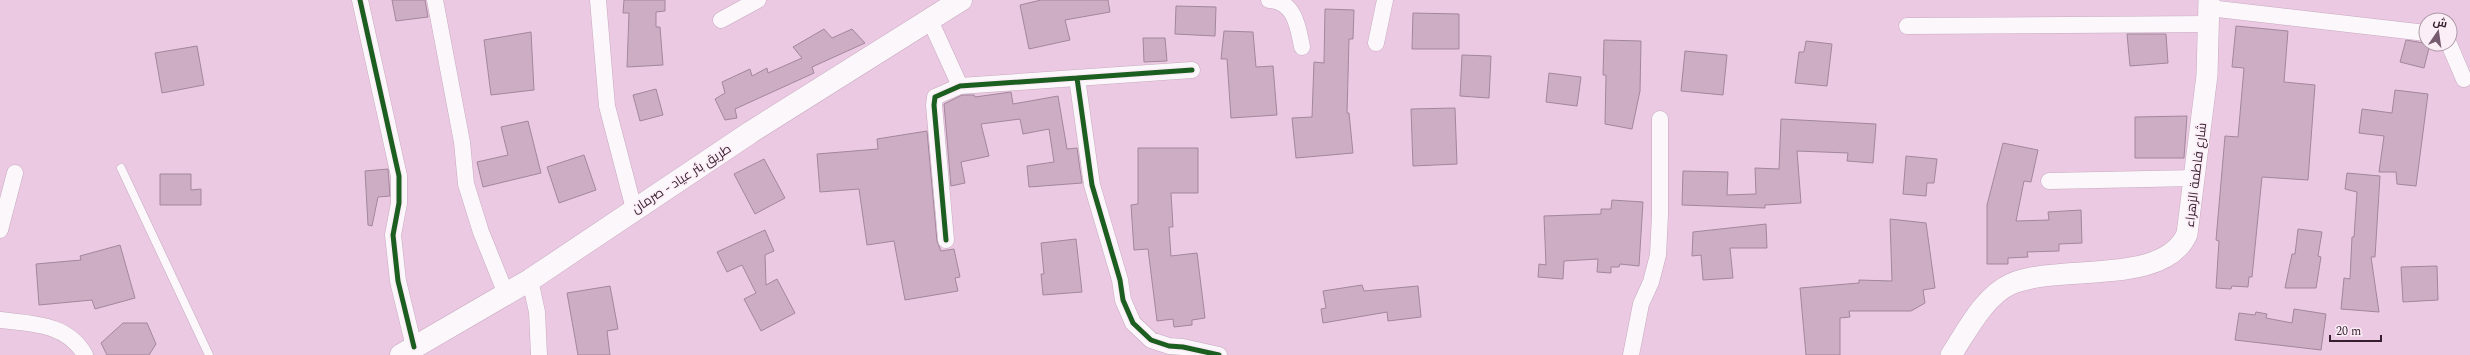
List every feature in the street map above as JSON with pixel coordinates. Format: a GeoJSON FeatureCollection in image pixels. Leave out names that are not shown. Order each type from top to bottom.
{"type":"FeatureCollection","features":[{"type":"Feature","properties":{"kind":"highway","name":"طريق بئر عياد - صرمان"},"geometry":{"type":"LineString","coordinates":[[408,351],[530,280],[634,209],[896,42],[954,2]]}},
{"type":"Feature","properties":{"kind":"street"},"geometry":{"type":"LineString","coordinates":[[360,0],[399,176],[399,203],[393,235],[408,351]]}},
{"type":"Feature","properties":{"kind":"street"},"geometry":{"type":"LineString","coordinates":[[435,0],[462,142],[466,184],[481,232],[506,294]]}},
{"type":"Feature","properties":{"kind":"street"},"geometry":{"type":"LineString","coordinates":[[598,0],[607,106],[634,209]]}},
{"type":"Feature","properties":{"kind":"street"},"geometry":{"type":"LineString","coordinates":[[721,20],[758,0]]}},
{"type":"Feature","properties":{"kind":"street"},"geometry":{"type":"LineString","coordinates":[[1269,0],[1276,0],[1296,17],[1302,47]]}},
{"type":"Feature","properties":{"kind":"street"},"geometry":{"type":"LineString","coordinates":[[1376,43],[1385,0]]}},
{"type":"Feature","properties":{"kind":"street"},"geometry":{"type":"LineString","coordinates":[[1907,26],[2208,11],[2418,32]]}},
{"type":"Feature","properties":{"kind":"street","name":"شارع فاطمة الزهراء"},"geometry":{"type":"LineString","coordinates":[[1951,355],[1984,308],[1998,292],[2011,284],[2046,275],[2134,268],[2171,256],[2182,246],[2188,234],[2207,75],[2208,11]]}},
{"type":"Feature","properties":{"kind":"street"},"geometry":{"type":"LineString","coordinates":[[930,18],[960,86]]}},
{"type":"Feature","properties":{"kind":"street"},"geometry":{"type":"LineString","coordinates":[[2452,52],[2464,80]]}},
{"type":"Feature","properties":{"kind":"street"},"geometry":{"type":"LineString","coordinates":[[946,240],[934,105],[935,97],[960,86],[1192,70]]}},
{"type":"Feature","properties":{"kind":"street"},"geometry":{"type":"LineString","coordinates":[[1077,78],[1092,185],[1120,280],[1123,300],[1134,323],[1151,340],[1169,346],[1183,347],[1219,355]]}},
{"type":"Feature","properties":{"kind":"street"},"geometry":{"type":"LineString","coordinates":[[1631,355],[1641,304],[1651,282],[1658,255],[1660,119]]}},
{"type":"Feature","properties":{"kind":"street"},"geometry":{"type":"LineString","coordinates":[[0,230],[15,173]]}},
{"type":"Feature","properties":{"kind":"street"},"geometry":{"type":"LineString","coordinates":[[2049,181],[2195,178]]}},
{"type":"Feature","properties":{"kind":"street"},"geometry":{"type":"LineString","coordinates":[[530,280],[537,312],[539,355]]}},
{"type":"Feature","properties":{"kind":"street"},"geometry":{"type":"LineString","coordinates":[[0,320],[54,327],[69,336],[85,355]]}},
{"type":"Feature","properties":{"kind":"lane"},"geometry":{"type":"LineString","coordinates":[[121,168],[209,355]]}},
{"type":"Feature","properties":{"kind":"building"},"geometry":{"type":"Polygon","coordinates":[[[392,0],[425,0],[428,17],[396,21],[392,0]]]}},
{"type":"Feature","properties":{"kind":"building"},"geometry":{"type":"Polygon","coordinates":[[[624,0],[665,0],[665,11],[656,12],[656,27],[660,27],[663,65],[627,67],[629,13],[623,13],[624,0]]]}},
{"type":"Feature","properties":{"kind":"building"},"geometry":{"type":"Polygon","coordinates":[[[1041,0],[1108,0],[1110,12],[1065,20],[1070,40],[1029,49],[1020,5],[1041,0]]]}},
{"type":"Feature","properties":{"kind":"building"},"geometry":{"type":"Polygon","coordinates":[[[1176,6],[1216,7],[1215,36],[1175,34],[1176,6]]]}},
{"type":"Feature","properties":{"kind":"building"},"geometry":{"type":"Polygon","coordinates":[[[1325,9],[1354,10],[1353,39],[1349,39],[1347,113],[1349,113],[1353,153],[1296,158],[1292,118],[1312,117],[1314,62],[1324,63],[1325,9]]]}},
{"type":"Feature","properties":{"kind":"building"},"geometry":{"type":"Polygon","coordinates":[[[1413,13],[1459,14],[1459,49],[1412,49],[1413,13]]]}},
{"type":"Feature","properties":{"kind":"building"},"geometry":{"type":"Polygon","coordinates":[[[2236,26],[2288,31],[2284,82],[2315,85],[2308,180],[2262,177],[2252,277],[2249,277],[2248,287],[2232,286],[2231,289],[2216,288],[2219,241],[2216,240],[2225,136],[2238,137],[2244,68],[2232,67],[2236,26]]]}},
{"type":"Feature","properties":{"kind":"building"},"geometry":{"type":"Polygon","coordinates":[[[824,29],[832,38],[852,29],[865,43],[812,67],[814,73],[735,109],[737,118],[725,120],[715,99],[725,93],[722,82],[750,69],[752,76],[767,68],[768,73],[802,58],[793,47],[824,29]]]}},
{"type":"Feature","properties":{"kind":"building"},"geometry":{"type":"Polygon","coordinates":[[[1224,31],[1253,32],[1256,67],[1273,66],[1277,115],[1231,118],[1227,59],[1221,59],[1224,31]]]}},
{"type":"Feature","properties":{"kind":"building"},"geometry":{"type":"Polygon","coordinates":[[[531,32],[534,90],[491,95],[484,40],[531,32]]]}},
{"type":"Feature","properties":{"kind":"building"},"geometry":{"type":"Polygon","coordinates":[[[2127,34],[2166,34],[2168,63],[2130,66],[2127,34]]]}},
{"type":"Feature","properties":{"kind":"building"},"geometry":{"type":"Polygon","coordinates":[[[1143,38],[1165,38],[1167,61],[1144,62],[1143,38]]]}},
{"type":"Feature","properties":{"kind":"building"},"geometry":{"type":"Polygon","coordinates":[[[1604,40],[1641,41],[1640,91],[1632,129],[1605,124],[1606,75],[1603,75],[1604,40]]]}},
{"type":"Feature","properties":{"kind":"building"},"geometry":{"type":"Polygon","coordinates":[[[2406,40],[2418,42],[2418,52],[2428,52],[2424,68],[2400,62],[2406,40]]]}},
{"type":"Feature","properties":{"kind":"building"},"geometry":{"type":"Polygon","coordinates":[[[1806,41],[1832,44],[1827,86],[1795,83],[1799,52],[1804,52],[1806,41]]]}},
{"type":"Feature","properties":{"kind":"building"},"geometry":{"type":"Polygon","coordinates":[[[197,46],[204,85],[162,93],[155,53],[197,46]]]}},
{"type":"Feature","properties":{"kind":"building"},"geometry":{"type":"Polygon","coordinates":[[[1685,51],[1727,55],[1723,95],[1681,91],[1685,51]]]}},
{"type":"Feature","properties":{"kind":"building"},"geometry":{"type":"Polygon","coordinates":[[[1462,55],[1491,56],[1489,98],[1460,96],[1462,55]]]}},
{"type":"Feature","properties":{"kind":"building"},"geometry":{"type":"Polygon","coordinates":[[[1549,73],[1581,77],[1577,106],[1546,102],[1549,73]]]}},
{"type":"Feature","properties":{"kind":"building"},"geometry":{"type":"Polygon","coordinates":[[[656,89],[663,115],[640,121],[633,95],[656,89]]]}},
{"type":"Feature","properties":{"kind":"building"},"geometry":{"type":"Polygon","coordinates":[[[2395,90],[2428,94],[2416,186],[2397,184],[2396,172],[2379,172],[2384,136],[2359,133],[2362,109],[2392,113],[2395,90]]]}},
{"type":"Feature","properties":{"kind":"building"},"geometry":{"type":"Polygon","coordinates":[[[1011,92],[1013,104],[1058,96],[1067,149],[1077,148],[1082,183],[1029,187],[1027,166],[1054,162],[1049,129],[1023,134],[1020,119],[981,124],[989,156],[961,162],[965,183],[951,186],[944,104],[962,95],[974,95],[975,97],[1011,92]]]}},
{"type":"Feature","properties":{"kind":"building"},"geometry":{"type":"Polygon","coordinates":[[[1455,108],[1457,164],[1413,166],[1411,109],[1455,108]]]}},
{"type":"Feature","properties":{"kind":"building"},"geometry":{"type":"Polygon","coordinates":[[[2187,116],[2184,158],[2135,158],[2135,117],[2187,116]]]}},
{"type":"Feature","properties":{"kind":"building"},"geometry":{"type":"Polygon","coordinates":[[[1781,119],[1876,124],[1873,163],[1847,161],[1848,153],[1797,151],[1801,203],[1765,205],[1765,208],[1682,205],[1683,171],[1728,172],[1727,195],[1756,194],[1755,168],[1779,169],[1781,119]]]}},
{"type":"Feature","properties":{"kind":"building"},"geometry":{"type":"Polygon","coordinates":[[[528,121],[541,173],[483,187],[477,162],[508,155],[501,127],[528,121]]]}},
{"type":"Feature","properties":{"kind":"building"},"geometry":{"type":"Polygon","coordinates":[[[927,131],[937,241],[941,251],[954,249],[960,277],[955,278],[958,291],[905,300],[894,241],[867,245],[859,189],[820,192],[817,154],[878,149],[877,139],[927,131]]]}},
{"type":"Feature","properties":{"kind":"building"},"geometry":{"type":"Polygon","coordinates":[[[2003,143],[2038,150],[2031,182],[2024,181],[2016,221],[2049,220],[2048,212],[2081,210],[2082,243],[2059,244],[2059,251],[2027,252],[2028,257],[2008,258],[2008,264],[1987,264],[1987,205],[2003,143]]]}},
{"type":"Feature","properties":{"kind":"building"},"geometry":{"type":"Polygon","coordinates":[[[1138,148],[1198,148],[1198,193],[1171,193],[1173,227],[1169,227],[1171,256],[1197,253],[1205,318],[1192,320],[1192,325],[1174,327],[1173,319],[1157,321],[1148,249],[1134,250],[1131,205],[1138,204],[1138,148]]]}},
{"type":"Feature","properties":{"kind":"building"},"geometry":{"type":"Polygon","coordinates":[[[584,155],[596,190],[559,203],[547,167],[584,155]]]}},
{"type":"Feature","properties":{"kind":"building"},"geometry":{"type":"Polygon","coordinates":[[[1906,156],[1937,159],[1934,183],[1927,183],[1926,196],[1903,194],[1906,156]]]}},
{"type":"Feature","properties":{"kind":"building"},"geometry":{"type":"Polygon","coordinates":[[[764,159],[785,198],[755,214],[734,174],[764,159]]]}},
{"type":"Feature","properties":{"kind":"building"},"geometry":{"type":"Polygon","coordinates":[[[388,169],[390,196],[378,197],[372,226],[368,225],[365,171],[388,169]]]}},
{"type":"Feature","properties":{"kind":"building"},"geometry":{"type":"Polygon","coordinates":[[[2347,173],[2380,176],[2375,257],[2371,257],[2379,312],[2341,309],[2344,278],[2350,279],[2352,237],[2354,237],[2357,192],[2345,189],[2347,173]]]}},
{"type":"Feature","properties":{"kind":"building"},"geometry":{"type":"Polygon","coordinates":[[[160,174],[191,174],[191,190],[201,189],[201,205],[160,205],[160,174]]]}},
{"type":"Feature","properties":{"kind":"building"},"geometry":{"type":"Polygon","coordinates":[[[1612,200],[1643,202],[1639,266],[1620,264],[1619,267],[1611,267],[1611,273],[1597,272],[1598,259],[1564,261],[1563,279],[1538,277],[1539,264],[1546,265],[1544,216],[1601,214],[1601,209],[1611,209],[1612,200]]]}},
{"type":"Feature","properties":{"kind":"building"},"geometry":{"type":"Polygon","coordinates":[[[1890,219],[1926,223],[1935,288],[1923,290],[1925,303],[1911,311],[1849,311],[1850,317],[1840,318],[1840,355],[1806,355],[1800,288],[1859,283],[1859,280],[1892,281],[1890,219]]]}},
{"type":"Feature","properties":{"kind":"building"},"geometry":{"type":"Polygon","coordinates":[[[1766,224],[1767,248],[1730,248],[1733,278],[1703,280],[1701,255],[1692,256],[1693,232],[1766,224]]]}},
{"type":"Feature","properties":{"kind":"building"},"geometry":{"type":"Polygon","coordinates":[[[2298,229],[2322,232],[2318,256],[2321,257],[2316,288],[2285,288],[2292,254],[2295,254],[2298,229]]]}},
{"type":"Feature","properties":{"kind":"building"},"geometry":{"type":"Polygon","coordinates":[[[765,230],[774,251],[765,255],[766,285],[777,279],[795,313],[761,331],[744,299],[756,293],[742,265],[727,272],[717,252],[765,230]]]}},
{"type":"Feature","properties":{"kind":"building"},"geometry":{"type":"Polygon","coordinates":[[[1076,239],[1082,292],[1043,295],[1041,274],[1044,274],[1041,243],[1076,239]]]}},
{"type":"Feature","properties":{"kind":"building"},"geometry":{"type":"Polygon","coordinates":[[[120,245],[135,298],[95,309],[92,300],[39,305],[36,264],[81,260],[80,256],[120,245]]]}},
{"type":"Feature","properties":{"kind":"building"},"geometry":{"type":"Polygon","coordinates":[[[2437,266],[2438,300],[2403,302],[2401,267],[2437,266]]]}},
{"type":"Feature","properties":{"kind":"building"},"geometry":{"type":"Polygon","coordinates":[[[1362,285],[1364,291],[1418,286],[1421,317],[1388,321],[1387,312],[1323,323],[1321,309],[1326,308],[1323,291],[1362,285]]]}},
{"type":"Feature","properties":{"kind":"building"},"geometry":{"type":"Polygon","coordinates":[[[610,286],[618,329],[607,331],[610,355],[578,355],[567,293],[610,286]]]}},
{"type":"Feature","properties":{"kind":"building"},"geometry":{"type":"Polygon","coordinates":[[[2294,309],[2326,314],[2321,350],[2235,340],[2239,313],[2255,315],[2256,312],[2267,314],[2266,318],[2292,323],[2294,309]]]}},
{"type":"Feature","properties":{"kind":"building"},"geometry":{"type":"Polygon","coordinates":[[[123,323],[147,323],[156,344],[149,355],[107,355],[101,343],[123,323]]]}},
{"type":"Feature","properties":{"kind":"cycle path"},"geometry":{"type":"LineString","coordinates":[[360,0],[399,176],[399,203],[393,235],[398,281],[414,347]]}},
{"type":"Feature","properties":{"kind":"cycle path"},"geometry":{"type":"LineString","coordinates":[[946,240],[934,105],[935,97],[960,86],[1192,70]]}},
{"type":"Feature","properties":{"kind":"cycle path"},"geometry":{"type":"LineString","coordinates":[[1077,78],[1092,185],[1120,280],[1123,300],[1133,323],[1151,340],[1169,346],[1183,347],[1219,355]]}}]}
